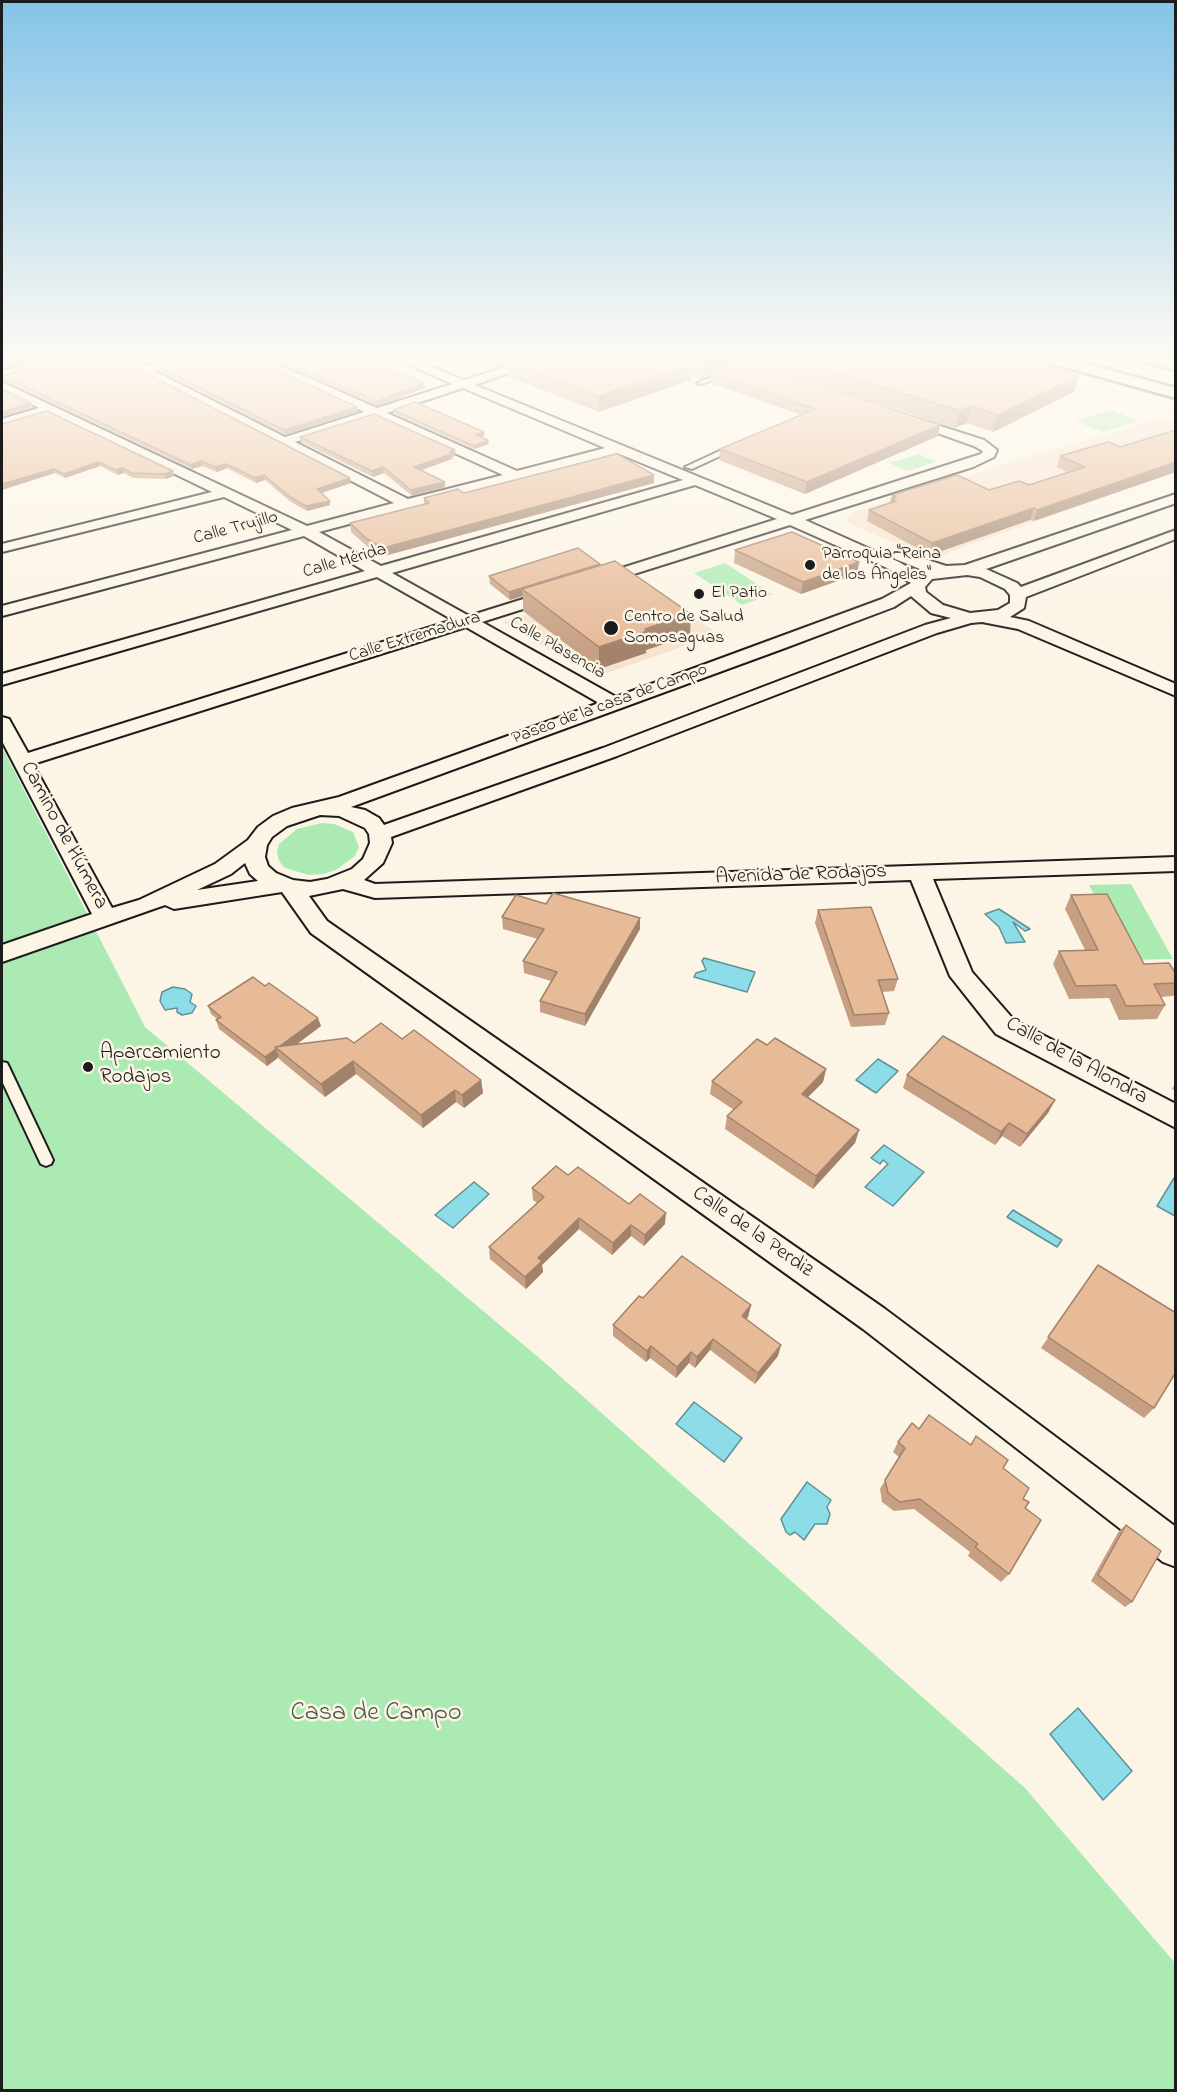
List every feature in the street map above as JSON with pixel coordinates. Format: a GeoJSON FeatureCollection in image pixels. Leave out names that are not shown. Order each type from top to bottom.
{"type":"FeatureCollection","features":[{"type":"Feature","properties":{"kind":"street","name":"Calle Plasencia"},"geometry":{"type":"LineString","coordinates":[[150,456],[306,531],[614,703]]}},
{"type":"Feature","properties":{"kind":"street"},"geometry":{"type":"LineString","coordinates":[[310,456],[406,504]]}},
{"type":"Feature","properties":{"kind":"street"},"geometry":{"type":"LineString","coordinates":[[470,456],[515,476]]}},
{"type":"Feature","properties":{"kind":"street","name":"Calle Trujillo"},"geometry":{"type":"LineString","coordinates":[[2,611],[591,456]]}},
{"type":"Feature","properties":{"kind":"street"},"geometry":{"type":"LineString","coordinates":[[643,456],[694,473]]}},
{"type":"Feature","properties":{"kind":"street"},"geometry":{"type":"LineString","coordinates":[[651,456],[798,517],[927,567],[967,570],[999,579],[1018,599],[1041,617],[1176,676]]}},
{"type":"Feature","properties":{"kind":"street","name":"Calle Extremadura"},"geometry":{"type":"LineString","coordinates":[[23,761],[968,464],[988,456]]}},
{"type":"Feature","properties":{"kind":"street","name":"Calle Mérida"},"geometry":{"type":"LineString","coordinates":[[2,680],[381,572],[694,473]]}},
{"type":"Feature","properties":{"kind":"street"},"geometry":{"type":"LineString","coordinates":[[2,548],[228,492]]}},
{"type":"Feature","properties":{"kind":"street"},"geometry":{"type":"LineString","coordinates":[[967,570],[1176,498]]}},
{"type":"Feature","properties":{"kind":"street"},"geometry":{"type":"LineString","coordinates":[[798,517],[893,565],[918,583],[918,594],[936,609],[1032,629],[1176,691]]}},
{"type":"Feature","properties":{"kind":"street"},"geometry":{"type":"LineString","coordinates":[[380,843],[931,629],[1012,610],[1018,599],[1176,534]]}},
{"type":"Feature","properties":{"kind":"street","name":"Paseo de la casa de Campo"},"geometry":{"type":"LineString","coordinates":[[299,813],[345,802],[888,603],[918,583],[946,570]]}},
{"type":"Feature","properties":{"kind":"street","name":"Camino de Húmera"},"geometry":{"type":"LineString","coordinates":[[2,723],[93,898],[106,917]]}},
{"type":"Feature","properties":{"kind":"street"},"geometry":{"type":"LineString","coordinates":[[2,954],[58,932],[147,905],[286,886],[310,889],[337,884],[372,863],[380,843],[372,823],[358,815],[340,810],[320,809],[299,813],[272,826],[256,845],[223,869],[147,905]]}},
{"type":"Feature","properties":{"kind":"street","name":"Avenida de Rodajos"},"geometry":{"type":"LineString","coordinates":[[380,843],[388,869],[396,876],[426,889]]}},
{"type":"Feature","properties":{"kind":"street"},"geometry":{"type":"LineString","coordinates":[[256,845],[254,857],[258,869],[268,878],[286,886]]}},
{"type":"Feature","properties":{"kind":"street","name":"Avenida de Rodajos"},"geometry":{"type":"LineString","coordinates":[[337,884],[375,891],[1176,864]]}},
{"type":"Feature","properties":{"kind":"street","name":"Calle de la Alondra"},"geometry":{"type":"LineString","coordinates":[[919,872],[962,976],[1005,1027],[1176,1117]]}},
{"type":"Feature","properties":{"kind":"street"},"geometry":{"type":"LineString","coordinates":[[319,927],[337,884]]}},
{"type":"Feature","properties":{"kind":"street","name":"Calle de la Perdiz"},"geometry":{"type":"LineString","coordinates":[[286,886],[319,927],[874,1319],[1176,1549]]}},
{"type":"Feature","properties":{"kind":"lane"},"geometry":{"type":"LineString","coordinates":[[694,473],[720,456]]}},
{"type":"Feature","properties":{"kind":"lane"},"geometry":{"type":"LineString","coordinates":[[2,1067],[46,1160]]}},
{"type":"Feature","properties":{"kind":"shaded area"},"geometry":{"type":"Polygon","coordinates":[[[1033,456],[1175,456],[1175,472],[930,559],[848,523],[848,516],[858,511],[1033,456]]]}},
{"type":"Feature","properties":{"kind":"shaded area","name":"Centro de Salud Somosaguas"},"geometry":{"type":"Polygon","coordinates":[[[638,579],[718,634],[596,677],[502,622],[638,579]]]}},
{"type":"Feature","properties":{"kind":"green space"},"geometry":{"type":"Polygon","coordinates":[[[914,456],[923,456],[937,462],[907,471],[889,463],[914,456]]]}},
{"type":"Feature","properties":{"kind":"green space"},"geometry":{"type":"Polygon","coordinates":[[[725,563],[772,594],[742,605],[694,573],[725,563]]]}},
{"type":"Feature","properties":{"kind":"green space","name":"Casa de Campo"},"geometry":{"type":"Polygon","coordinates":[[[2,747],[145,1027],[544,1362],[1025,1788],[1175,1963],[1175,2090],[2,2090],[2,747]]]}},
{"type":"Feature","properties":{"kind":"green space"},"geometry":{"type":"Polygon","coordinates":[[[322,823],[334,824],[353,832],[359,847],[355,856],[336,870],[323,874],[309,875],[285,868],[279,861],[277,853],[279,844],[297,829],[322,823]]]}},
{"type":"Feature","properties":{"kind":"green space"},"geometry":{"type":"Polygon","coordinates":[[[1131,884],[1173,959],[1128,960],[1089,885],[1131,884]]]}},
{"type":"Feature","properties":{"kind":"water"},"geometry":{"type":"Polygon","coordinates":[[[999,909],[1030,929],[1025,931],[1013,922],[1025,942],[1006,943],[999,927],[985,914],[999,909]]]}},
{"type":"Feature","properties":{"kind":"water"},"geometry":{"type":"Polygon","coordinates":[[[704,958],[755,972],[747,992],[694,977],[696,973],[706,970],[702,961],[704,958]]]}},
{"type":"Feature","properties":{"kind":"water"},"geometry":{"type":"Polygon","coordinates":[[[173,987],[185,989],[192,994],[190,1002],[196,1006],[192,1013],[182,1015],[177,1012],[177,1008],[165,1010],[160,1001],[162,992],[173,987]]]}},
{"type":"Feature","properties":{"kind":"water"},"geometry":{"type":"Polygon","coordinates":[[[878,1059],[898,1071],[876,1093],[856,1080],[878,1059]]]}},
{"type":"Feature","properties":{"kind":"water"},"geometry":{"type":"Polygon","coordinates":[[[884,1145],[924,1172],[893,1206],[865,1187],[888,1164],[883,1160],[880,1164],[871,1158],[884,1145]]]}},
{"type":"Feature","properties":{"kind":"water"},"geometry":{"type":"Polygon","coordinates":[[[1175,1179],[1175,1216],[1157,1206],[1175,1179]]]}},
{"type":"Feature","properties":{"kind":"water"},"geometry":{"type":"Polygon","coordinates":[[[474,1182],[489,1194],[453,1228],[435,1215],[474,1182]]]}},
{"type":"Feature","properties":{"kind":"water"},"geometry":{"type":"Polygon","coordinates":[[[1013,1210],[1062,1240],[1057,1247],[1007,1217],[1013,1210]]]}},
{"type":"Feature","properties":{"kind":"water"},"geometry":{"type":"Polygon","coordinates":[[[694,1402],[742,1438],[724,1462],[676,1424],[694,1402]]]}},
{"type":"Feature","properties":{"kind":"water"},"geometry":{"type":"Polygon","coordinates":[[[807,1482],[831,1500],[827,1507],[830,1514],[827,1524],[815,1524],[804,1540],[795,1532],[790,1535],[786,1532],[781,1519],[807,1482]]]}},
{"type":"Feature","properties":{"kind":"water"},"geometry":{"type":"Polygon","coordinates":[[[1078,1708],[1132,1771],[1103,1800],[1050,1734],[1078,1708]]]}},
{"type":"Feature","properties":{"kind":"building"},"geometry":{"type":"Polygon","coordinates":[[[2,456],[141,456],[173,471],[165,474],[132,473],[122,468],[116,470],[98,462],[64,474],[54,469],[2,484],[2,456]]]}},
{"type":"Feature","properties":{"kind":"building"},"geometry":{"type":"Polygon","coordinates":[[[171,456],[306,456],[350,478],[317,489],[330,501],[306,506],[290,497],[264,475],[255,478],[226,464],[215,467],[201,461],[191,465],[171,456]]]}},
{"type":"Feature","properties":{"kind":"building"},"geometry":{"type":"Polygon","coordinates":[[[339,456],[447,456],[414,467],[445,482],[411,490],[383,467],[372,471],[339,456]]]}},
{"type":"Feature","properties":{"kind":"building"},"geometry":{"type":"Polygon","coordinates":[[[611,456],[620,456],[654,475],[383,548],[367,539],[350,523],[429,503],[424,498],[458,489],[464,493],[611,456]]]}},
{"type":"Feature","properties":{"kind":"building"},"geometry":{"type":"Polygon","coordinates":[[[737,456],[869,456],[807,482],[737,456]]]}},
{"type":"Feature","properties":{"kind":"building"},"geometry":{"type":"Polygon","coordinates":[[[1060,456],[1176,456],[1176,462],[932,543],[869,510],[896,501],[891,499],[896,497],[892,495],[957,475],[989,490],[1019,481],[1029,485],[1085,467],[1060,456]]]}},
{"type":"Feature","properties":{"kind":"building"},"geometry":{"type":"Polygon","coordinates":[[[792,532],[859,562],[803,582],[735,550],[792,532]]]}},
{"type":"Feature","properties":{"kind":"building"},"geometry":{"type":"Polygon","coordinates":[[[578,548],[600,564],[509,592],[489,576],[578,548]]]}},
{"type":"Feature","properties":{"kind":"building"},"geometry":{"type":"Polygon","coordinates":[[[615,561],[691,614],[599,647],[522,589],[615,561]]]}},
{"type":"Feature","properties":{"kind":"building"},"geometry":{"type":"Polygon","coordinates":[[[553,893],[640,918],[585,1014],[540,1001],[557,972],[523,961],[544,929],[502,917],[516,895],[546,904],[553,893]]]}},
{"type":"Feature","properties":{"kind":"building"},"geometry":{"type":"Polygon","coordinates":[[[1107,894],[1144,964],[1169,963],[1176,974],[1176,983],[1154,984],[1165,1005],[1126,1006],[1116,985],[1076,986],[1059,951],[1098,950],[1071,895],[1107,894]]]}},
{"type":"Feature","properties":{"kind":"building"},"geometry":{"type":"Polygon","coordinates":[[[871,907],[898,979],[878,980],[889,1013],[854,1015],[818,910],[871,907]]]}},
{"type":"Feature","properties":{"kind":"building"},"geometry":{"type":"Polygon","coordinates":[[[253,977],[265,986],[269,983],[318,1018],[280,1046],[275,1047],[276,1049],[265,1057],[216,1020],[221,1017],[208,1006],[253,977]]]}},
{"type":"Feature","properties":{"kind":"building"},"geometry":{"type":"Polygon","coordinates":[[[381,1023],[402,1039],[414,1030],[481,1080],[462,1095],[455,1090],[421,1115],[353,1061],[321,1084],[275,1047],[347,1038],[354,1043],[381,1023]]]}},
{"type":"Feature","properties":{"kind":"building"},"geometry":{"type":"Polygon","coordinates":[[[943,1036],[1055,1100],[1027,1134],[1009,1123],[1001,1132],[907,1075],[943,1036]]]}},
{"type":"Feature","properties":{"kind":"building"},"geometry":{"type":"Polygon","coordinates":[[[775,1038],[826,1069],[802,1094],[859,1130],[816,1176],[727,1116],[742,1102],[712,1081],[757,1039],[767,1045],[775,1038]]]}},
{"type":"Feature","properties":{"kind":"building"},"geometry":{"type":"Polygon","coordinates":[[[556,1166],[568,1175],[578,1167],[629,1204],[640,1194],[666,1213],[645,1235],[631,1225],[613,1243],[579,1218],[538,1258],[542,1261],[525,1277],[489,1247],[544,1197],[532,1188],[556,1166]]]}},
{"type":"Feature","properties":{"kind":"building"},"geometry":{"type":"Polygon","coordinates":[[[682,1256],[751,1305],[742,1316],[781,1345],[758,1373],[713,1339],[697,1357],[691,1352],[677,1367],[651,1346],[647,1351],[613,1325],[639,1296],[643,1298],[682,1256]]]}},
{"type":"Feature","properties":{"kind":"building"},"geometry":{"type":"Polygon","coordinates":[[[1098,1265],[1176,1313],[1176,1372],[1154,1408],[1048,1337],[1098,1265]]]}},
{"type":"Feature","properties":{"kind":"building"},"geometry":{"type":"Polygon","coordinates":[[[929,1415],[971,1445],[976,1436],[1008,1460],[1003,1468],[1029,1488],[1023,1499],[1029,1502],[1025,1508],[1041,1520],[1009,1574],[975,1547],[978,1544],[920,1499],[900,1502],[888,1493],[885,1480],[905,1448],[898,1442],[912,1423],[919,1429],[929,1415]]]}},
{"type":"Feature","properties":{"kind":"building"},"geometry":{"type":"Polygon","coordinates":[[[1126,1525],[1161,1551],[1132,1602],[1098,1575],[1126,1525]]]}},
{"type":"Feature","properties":{"kind":"place","name":"Parroquia \"Reina de los Ángeles\""},"geometry":{"type":"Point","coordinates":[810,565]}},
{"type":"Feature","properties":{"kind":"place","name":"El Patio"},"geometry":{"type":"Point","coordinates":[699,594]}},
{"type":"Feature","properties":{"kind":"place","name":"Centro de Salud Somosaguas"},"geometry":{"type":"Point","coordinates":[611,628]}},
{"type":"Feature","properties":{"kind":"place","name":"Aparcamiento Rodajos"},"geometry":{"type":"Point","coordinates":[88,1067]}}]}
